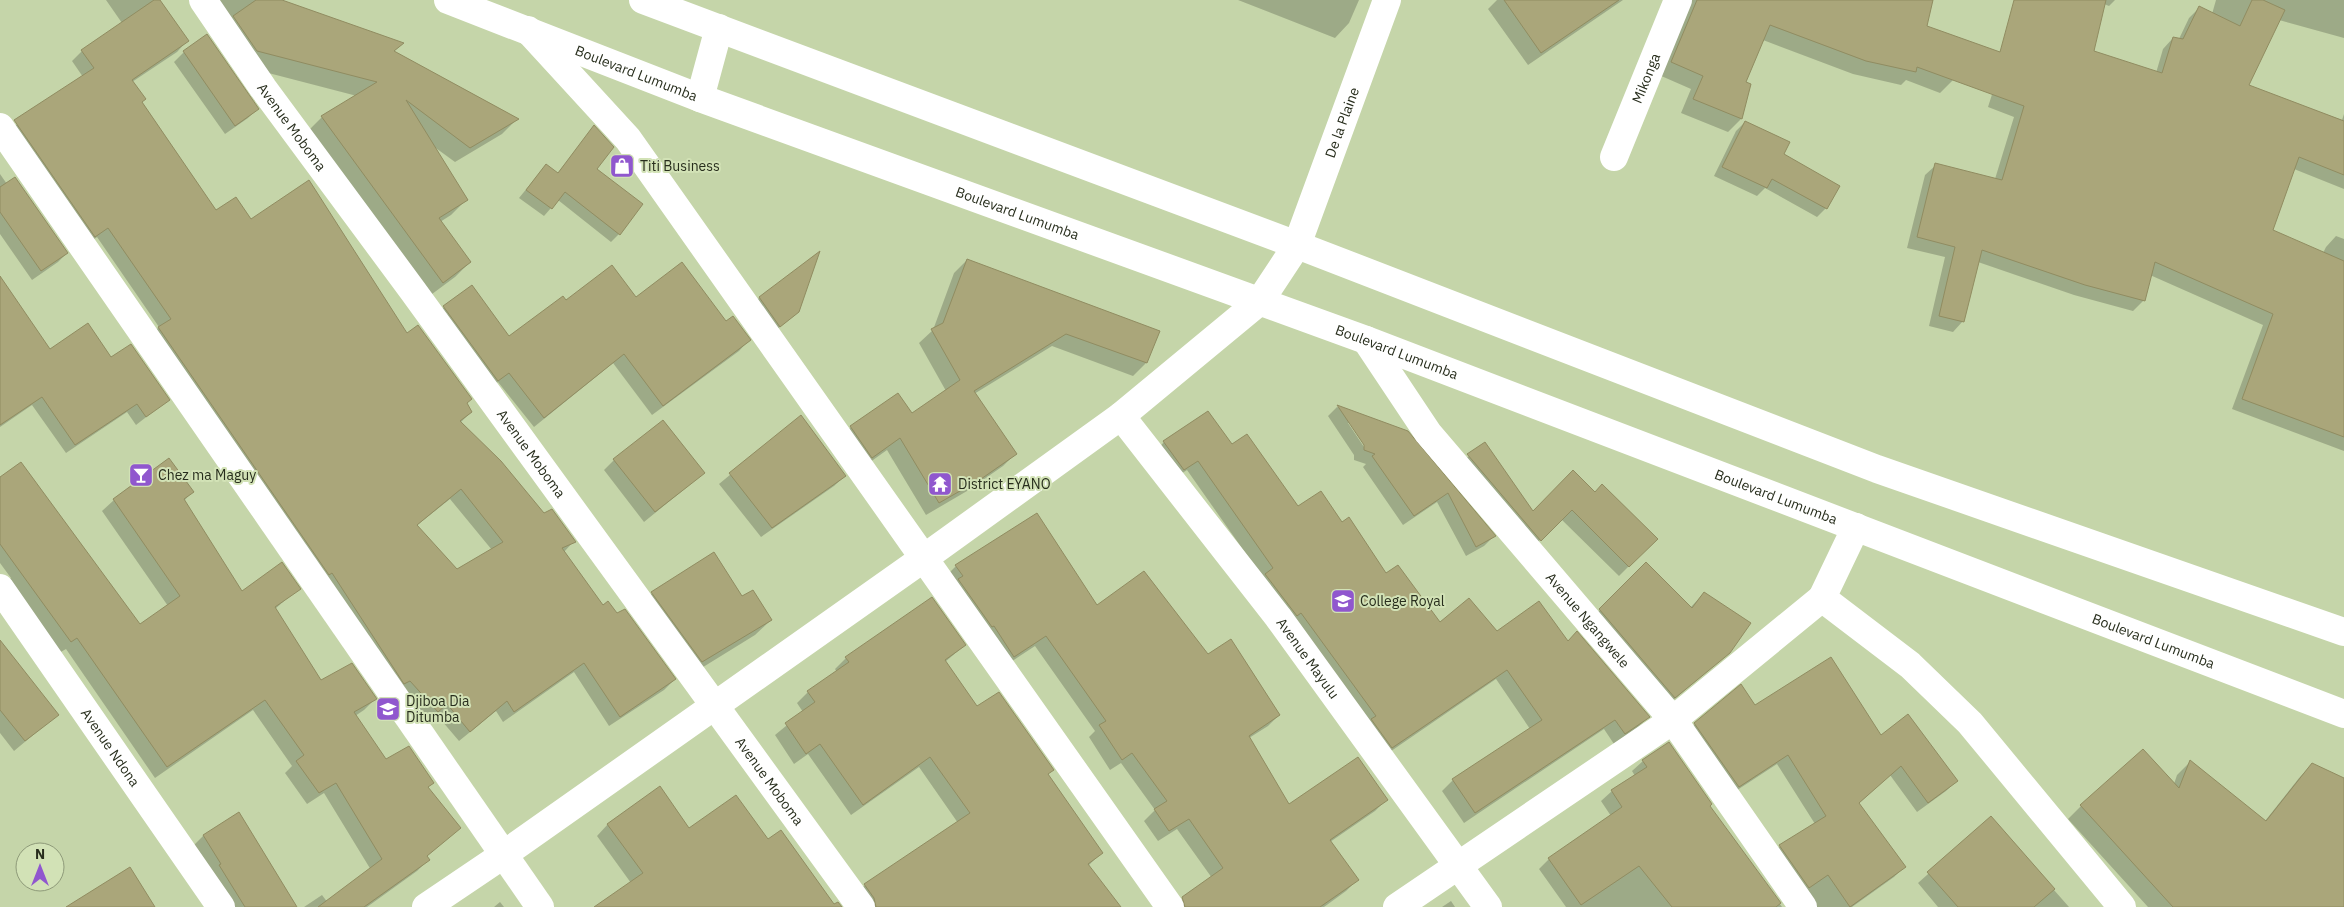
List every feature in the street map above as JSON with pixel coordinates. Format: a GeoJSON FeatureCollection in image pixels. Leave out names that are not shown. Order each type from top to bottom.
{"type":"FeatureCollection","features":[{"type":"Feature","properties":{"kind":"main road","name":"Avenue Moboma"},"geometry":{"type":"LineString","coordinates":[[203,0],[263,88],[413,290],[861,907]]}},
{"type":"Feature","properties":{"kind":"main road","name":"Boulevard Lumumba"},"geometry":{"type":"LineString","coordinates":[[448,0],[700,98],[1366,340],[2344,714]]}},
{"type":"Feature","properties":{"kind":"main road"},"geometry":{"type":"LineString","coordinates":[[643,0],[1297,244],[1876,469],[2344,632]]}},
{"type":"Feature","properties":{"kind":"main road","name":"De la Plaine"},"geometry":{"type":"LineString","coordinates":[[426,907],[503,855],[713,705],[924,558],[1121,416],[1260,301],[1297,244],[1387,0]]}},
{"type":"Feature","properties":{"kind":"main road","name":"Mikonga"},"geometry":{"type":"LineString","coordinates":[[1614,157],[1678,0]]}},
{"type":"Feature","properties":{"kind":"main road"},"geometry":{"type":"LineString","coordinates":[[700,98],[719,28]]}},
{"type":"Feature","properties":{"kind":"main road"},"geometry":{"type":"LineString","coordinates":[[528,30],[628,139],[1170,907]]}},
{"type":"Feature","properties":{"kind":"main road"},"geometry":{"type":"LineString","coordinates":[[0,127],[540,907]]}},
{"type":"Feature","properties":{"kind":"main road","name":"Avenue Ngangwele"},"geometry":{"type":"LineString","coordinates":[[1366,340],[1428,433],[1673,720],[1802,907]]}},
{"type":"Feature","properties":{"kind":"main road","name":"Avenue Mayulu"},"geometry":{"type":"LineString","coordinates":[[1121,416],[1278,617],[1488,907]]}},
{"type":"Feature","properties":{"kind":"main road"},"geometry":{"type":"LineString","coordinates":[[1397,907],[1673,720],[1822,598],[1856,526]]}},
{"type":"Feature","properties":{"kind":"main road","name":"Avenue Ndona"},"geometry":{"type":"LineString","coordinates":[[0,588],[221,907]]}},
{"type":"Feature","properties":{"kind":"main road"},"geometry":{"type":"LineString","coordinates":[[1822,598],[1910,665],[1970,722],[2122,907]]}},
{"type":"Feature","properties":{"kind":"building"},"geometry":{"type":"Polygon","coordinates":[[[154,0],[160,0],[189,41],[132,80],[146,99],[142,102],[216,210],[236,197],[251,219],[309,180],[407,333],[418,325],[472,399],[467,403],[472,412],[460,421],[501,461],[544,513],[552,509],[576,542],[562,548],[603,605],[608,601],[617,613],[625,609],[676,679],[620,717],[584,663],[514,712],[507,701],[470,732],[447,704],[438,712],[410,681],[404,684],[332,573],[329,575],[158,327],[171,319],[108,228],[95,237],[14,120],[94,68],[81,50],[154,0]],[[461,489],[417,525],[457,569],[503,542],[461,489]]]}},
{"type":"Feature","properties":{"kind":"building"},"geometry":{"type":"Polygon","coordinates":[[[256,0],[282,0],[404,43],[394,51],[519,119],[470,148],[406,100],[468,200],[439,218],[471,262],[443,283],[321,116],[377,82],[257,51],[233,16],[256,0]]]}},
{"type":"Feature","properties":{"kind":"building"},"geometry":{"type":"Polygon","coordinates":[[[1504,0],[1619,0],[1541,53],[1504,0]]]}},
{"type":"Feature","properties":{"kind":"building"},"geometry":{"type":"Polygon","coordinates":[[[1697,0],[1933,0],[1927,26],[2000,52],[2014,0],[2106,0],[2094,51],[2162,73],[2173,37],[2183,39],[2199,6],[2240,26],[2252,0],[2263,0],[2285,10],[2249,85],[2344,121],[2344,175],[2299,157],[2273,230],[2344,261],[2344,437],[2242,399],[2273,314],[2155,262],[2145,301],[2085,285],[1982,250],[1964,322],[1939,316],[1955,247],[1917,237],[1935,163],[2002,180],[2024,106],[1917,67],[1916,72],[1866,61],[1770,25],[1746,82],[1751,84],[1742,119],[1693,99],[1703,76],[1671,62],[1697,0]]]}},
{"type":"Feature","properties":{"kind":"building"},"geometry":{"type":"Polygon","coordinates":[[[207,34],[259,109],[235,126],[183,51],[207,34]]]}},
{"type":"Feature","properties":{"kind":"building"},"geometry":{"type":"Polygon","coordinates":[[[1745,121],[1790,142],[1784,154],[1840,186],[1827,209],[1772,179],[1767,188],[1722,167],[1745,121]]]}},
{"type":"Feature","properties":{"kind":"building"},"geometry":{"type":"Polygon","coordinates":[[[594,125],[614,147],[597,169],[643,204],[620,235],[565,192],[552,209],[526,190],[546,164],[558,173],[594,125]]]}},
{"type":"Feature","properties":{"kind":"building"},"geometry":{"type":"Polygon","coordinates":[[[15,177],[68,253],[41,271],[0,212],[0,187],[15,177]]]}},
{"type":"Feature","properties":{"kind":"building"},"geometry":{"type":"Polygon","coordinates":[[[820,251],[799,312],[780,327],[759,297],[820,251]]]}},
{"type":"Feature","properties":{"kind":"building"},"geometry":{"type":"Polygon","coordinates":[[[967,259],[1160,331],[1147,363],[1066,334],[974,391],[1017,454],[981,479],[939,503],[900,438],[872,458],[850,426],[898,393],[912,413],[960,380],[931,329],[943,323],[967,259]]]}},
{"type":"Feature","properties":{"kind":"building"},"geometry":{"type":"Polygon","coordinates":[[[682,262],[726,321],[733,316],[751,340],[663,406],[624,354],[544,418],[509,373],[498,381],[443,306],[472,285],[509,336],[563,296],[566,300],[612,265],[636,297],[682,262]]]}},
{"type":"Feature","properties":{"kind":"building"},"geometry":{"type":"Polygon","coordinates":[[[0,276],[50,349],[88,323],[111,357],[131,344],[170,400],[146,417],[137,404],[75,445],[42,397],[0,425],[0,276]]]}},
{"type":"Feature","properties":{"kind":"building"},"geometry":{"type":"Polygon","coordinates":[[[1337,405],[1408,431],[1496,536],[1476,547],[1448,493],[1414,516],[1372,456],[1375,454],[1364,450],[1364,445],[1337,405]]]}},
{"type":"Feature","properties":{"kind":"building"},"geometry":{"type":"Polygon","coordinates":[[[1208,411],[1232,444],[1247,434],[1298,506],[1321,491],[1342,522],[1349,517],[1386,573],[1398,565],[1440,622],[1469,598],[1497,631],[1539,601],[1568,641],[1577,631],[1650,717],[1625,734],[1615,720],[1475,813],[1452,779],[1542,720],[1507,670],[1392,748],[1371,719],[1376,716],[1301,613],[1297,616],[1265,574],[1273,568],[1198,461],[1184,470],[1163,441],[1208,411]]]}},
{"type":"Feature","properties":{"kind":"building"},"geometry":{"type":"Polygon","coordinates":[[[801,415],[846,476],[772,528],[729,473],[801,415]]]}},
{"type":"Feature","properties":{"kind":"building"},"geometry":{"type":"Polygon","coordinates":[[[663,420],[705,473],[655,512],[613,459],[663,420]]]}},
{"type":"Feature","properties":{"kind":"building"},"geometry":{"type":"Polygon","coordinates":[[[1485,442],[1533,511],[1573,470],[1595,492],[1602,484],[1658,539],[1629,567],[1572,510],[1541,541],[1467,454],[1485,442]]]}},
{"type":"Feature","properties":{"kind":"building"},"geometry":{"type":"Polygon","coordinates":[[[169,458],[194,492],[184,499],[242,591],[282,562],[301,589],[275,607],[321,680],[352,663],[377,699],[354,712],[386,759],[409,746],[434,783],[428,787],[461,828],[427,856],[430,860],[364,907],[318,907],[382,859],[336,783],[319,793],[296,761],[304,755],[265,700],[167,767],[77,638],[71,642],[0,544],[0,477],[21,462],[140,624],[180,596],[113,499],[169,458]]]}},
{"type":"Feature","properties":{"kind":"building"},"geometry":{"type":"Polygon","coordinates":[[[1037,513],[1097,605],[1144,571],[1208,654],[1231,639],[1280,715],[1249,736],[1289,804],[1358,757],[1388,800],[1330,840],[1359,880],[1320,907],[1185,907],[1182,897],[1223,868],[1189,819],[1169,831],[1154,809],[1167,801],[1132,753],[1122,760],[1099,725],[1106,721],[1046,636],[1014,657],[994,626],[992,627],[958,579],[963,576],[955,565],[1037,513]]]}},
{"type":"Feature","properties":{"kind":"building"},"geometry":{"type":"Polygon","coordinates":[[[714,552],[742,596],[753,590],[772,620],[702,662],[651,592],[714,552]]]}},
{"type":"Feature","properties":{"kind":"building"},"geometry":{"type":"Polygon","coordinates":[[[1646,562],[1692,608],[1704,592],[1751,623],[1730,653],[1675,698],[1599,609],[1646,562]]]}},
{"type":"Feature","properties":{"kind":"building"},"geometry":{"type":"Polygon","coordinates":[[[932,597],[966,645],[945,660],[977,706],[999,692],[1054,770],[1048,774],[1103,853],[1088,864],[1121,907],[876,907],[874,898],[864,884],[970,813],[930,757],[863,805],[820,744],[806,754],[785,723],[815,702],[807,691],[849,662],[845,657],[932,597]]]}},
{"type":"Feature","properties":{"kind":"building"},"geometry":{"type":"Polygon","coordinates":[[[0,640],[59,715],[25,741],[0,710],[0,640]]]}},
{"type":"Feature","properties":{"kind":"building"},"geometry":{"type":"Polygon","coordinates":[[[1831,657],[1881,735],[1908,714],[1958,781],[1928,803],[1901,766],[1859,803],[1906,867],[1850,907],[1828,875],[1809,888],[1779,845],[1826,816],[1788,755],[1739,787],[1694,723],[1741,684],[1755,705],[1831,657]]]}},
{"type":"Feature","properties":{"kind":"building"},"geometry":{"type":"Polygon","coordinates":[[[1669,742],[1712,804],[1710,806],[1781,903],[1776,907],[1672,907],[1639,866],[1581,905],[1548,858],[1622,807],[1611,790],[1647,767],[1642,760],[1669,742]]]}},
{"type":"Feature","properties":{"kind":"building"},"geometry":{"type":"Polygon","coordinates":[[[2143,749],[2179,788],[2190,760],[2266,821],[2312,763],[2344,778],[2344,907],[2173,907],[2080,805],[2143,749]]]}},
{"type":"Feature","properties":{"kind":"building"},"geometry":{"type":"Polygon","coordinates":[[[660,786],[689,828],[736,795],[768,839],[781,830],[834,904],[838,902],[842,907],[594,907],[643,873],[607,824],[660,786]]]}},
{"type":"Feature","properties":{"kind":"building"},"geometry":{"type":"Polygon","coordinates":[[[239,812],[297,907],[245,907],[219,865],[221,864],[203,835],[239,812]]]}},
{"type":"Feature","properties":{"kind":"building"},"geometry":{"type":"Polygon","coordinates":[[[1991,816],[2055,889],[2034,907],[1958,907],[1927,872],[1991,816]]]}},
{"type":"Feature","properties":{"kind":"building"},"geometry":{"type":"Polygon","coordinates":[[[130,867],[155,907],[66,907],[130,867]]]}},
{"type":"Feature","properties":{"kind":"place","name":"Titi Business"},"geometry":{"type":"Point","coordinates":[622,166]}},
{"type":"Feature","properties":{"kind":"place","name":"Chez ma Maguy"},"geometry":{"type":"Point","coordinates":[141,475]}},
{"type":"Feature","properties":{"kind":"place","name":"District EYANO"},"geometry":{"type":"Point","coordinates":[940,484]}},
{"type":"Feature","properties":{"kind":"place","name":"College Royal"},"geometry":{"type":"Point","coordinates":[1343,601]}},
{"type":"Feature","properties":{"kind":"place","name":"Djiboa Dia Ditumba"},"geometry":{"type":"Point","coordinates":[388,709]}}]}
